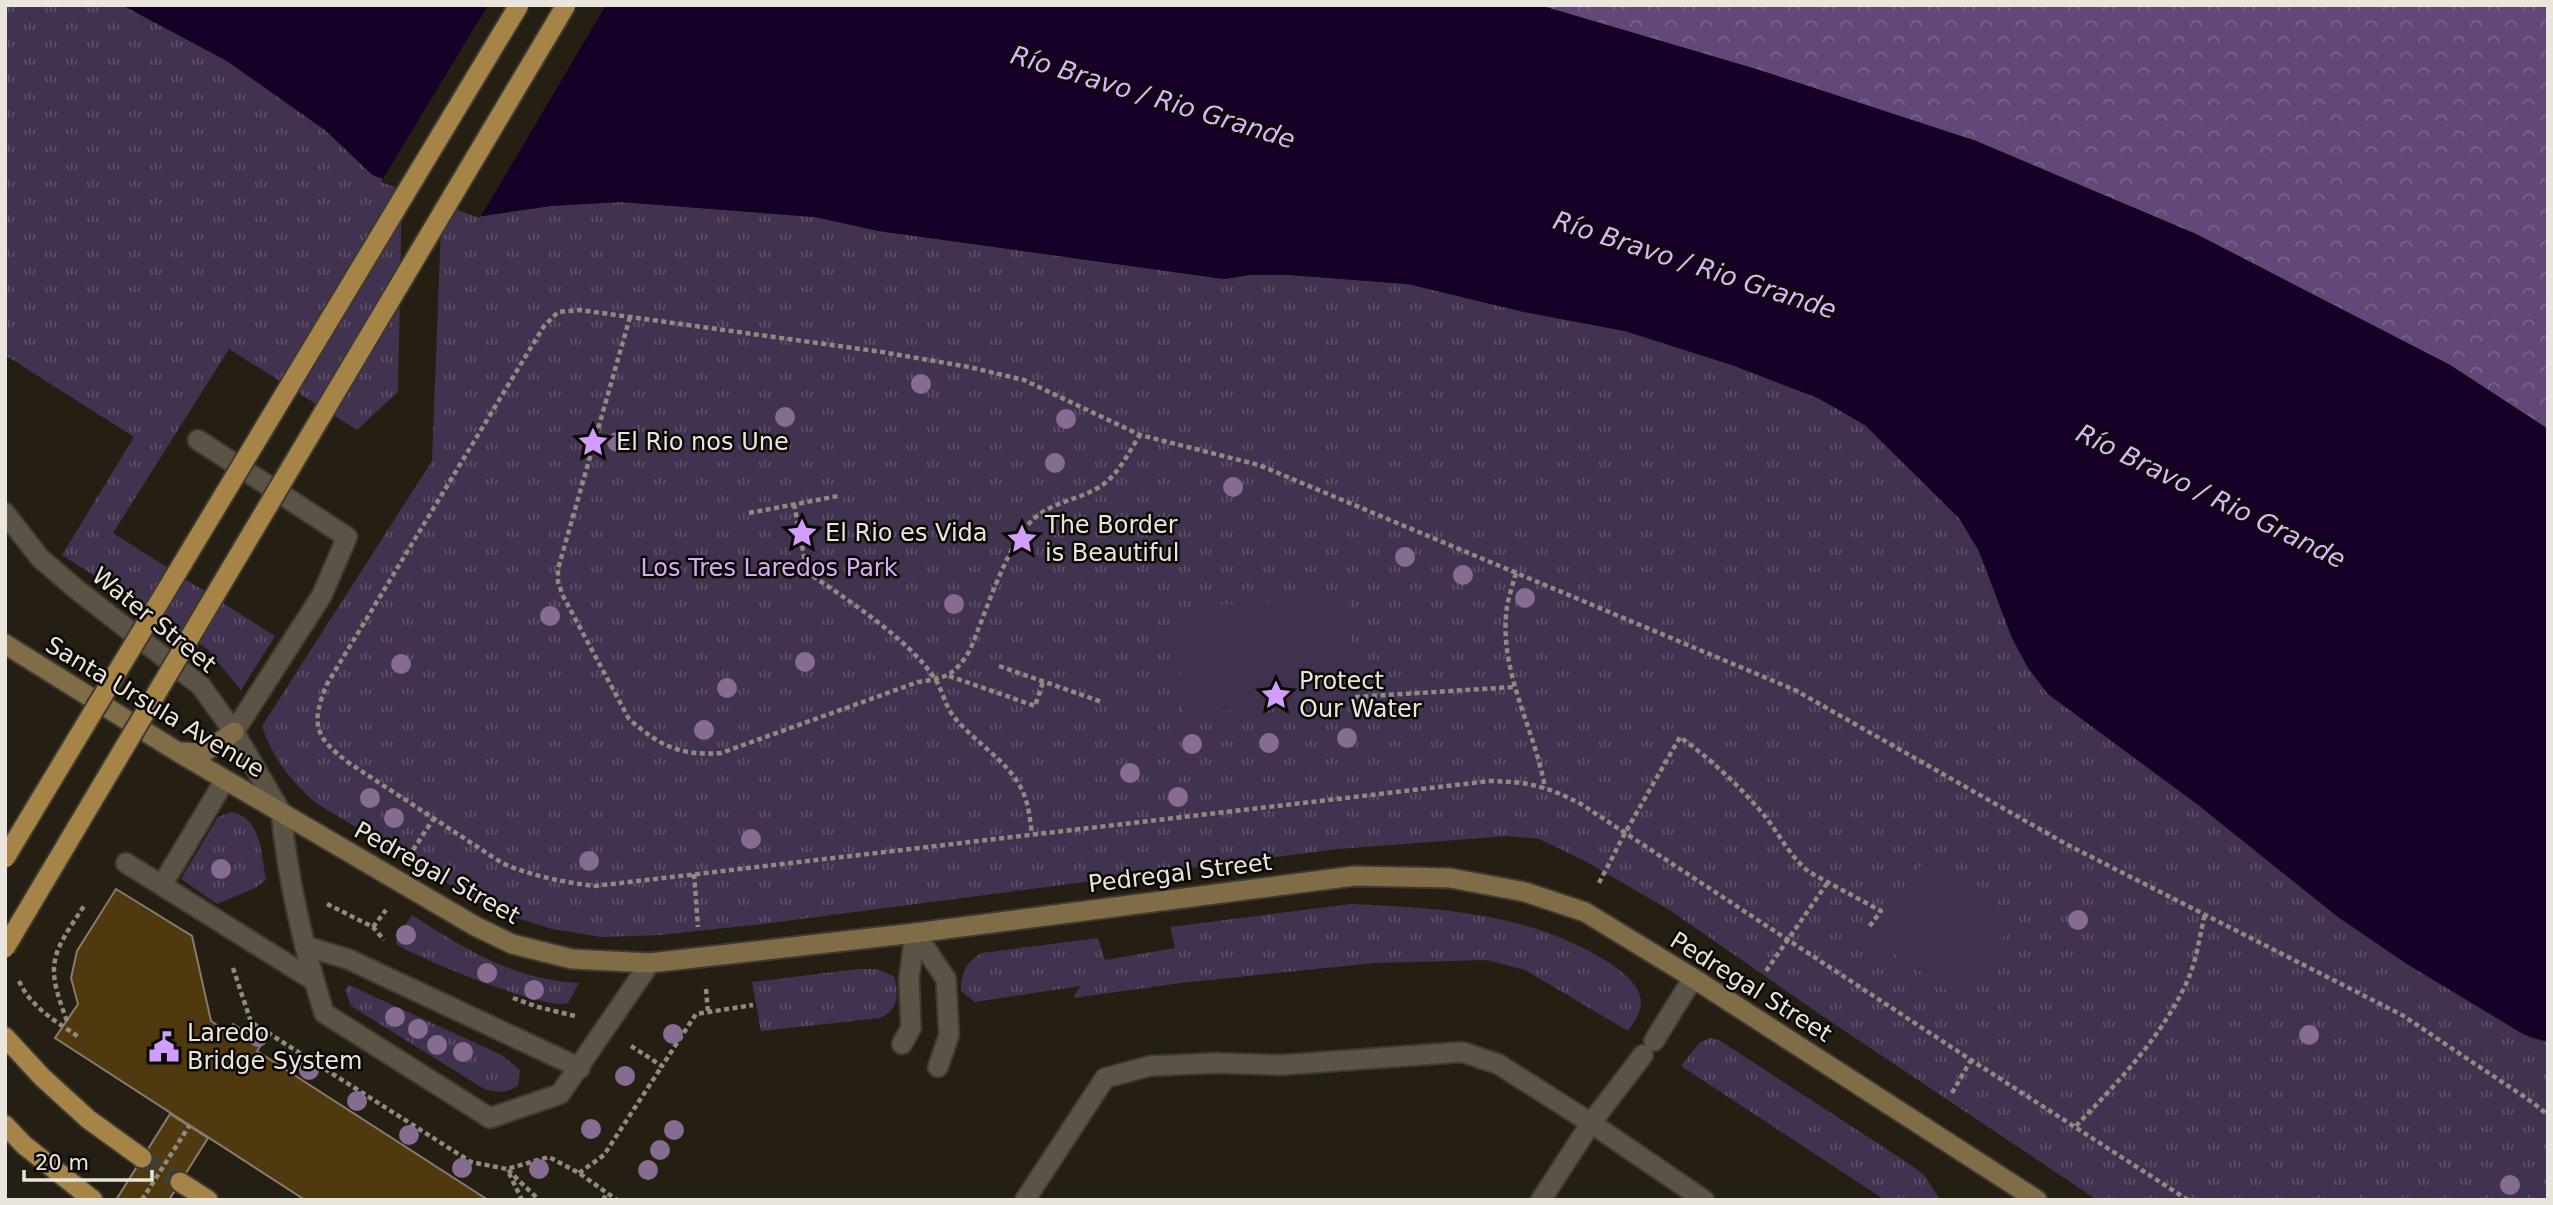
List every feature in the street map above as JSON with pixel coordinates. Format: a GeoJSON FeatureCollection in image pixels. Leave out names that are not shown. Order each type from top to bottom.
{"type":"FeatureCollection","features":[{"type":"Feature","properties":{"kind":"main road"},"geometry":{"type":"LineString","coordinates":[[5,858],[519,5]]}},
{"type":"Feature","properties":{"kind":"main road"},"geometry":{"type":"LineString","coordinates":[[5,948],[566,5]]}},
{"type":"Feature","properties":{"kind":"main road","name":"Santa Ursula Avenue"},"geometry":{"type":"LineString","coordinates":[[5,644],[178,752],[281,812]]}},
{"type":"Feature","properties":{"kind":"main road"},"geometry":{"type":"LineString","coordinates":[[178,752],[203,753],[234,732]]}},
{"type":"Feature","properties":{"kind":"main road","name":"Pedregal Street"},"geometry":{"type":"LineString","coordinates":[[281,812],[475,926],[512,944],[572,959],[650,963],[915,933],[1353,876],[1450,878],[1525,892],[1585,912],[1693,978],[2037,1200]]}},
{"type":"Feature","properties":{"kind":"main road"},"geometry":{"type":"LineString","coordinates":[[5,1037],[42,1077],[88,1119],[142,1158]]}},
{"type":"Feature","properties":{"kind":"main road"},"geometry":{"type":"LineString","coordinates":[[5,1125],[24,1145],[93,1200]]}},
{"type":"Feature","properties":{"kind":"main road"},"geometry":{"type":"LineString","coordinates":[[180,1182],[208,1200]]}},
{"type":"Feature","properties":{"kind":"street"},"geometry":{"type":"LineString","coordinates":[[198,440],[347,537],[322,595],[234,732]]}},
{"type":"Feature","properties":{"kind":"street","name":"Water Street"},"geometry":{"type":"LineString","coordinates":[[5,513],[40,558],[201,686],[234,732],[281,812]]}},
{"type":"Feature","properties":{"kind":"street"},"geometry":{"type":"LineString","coordinates":[[162,885],[225,780]]}},
{"type":"Feature","properties":{"kind":"street"},"geometry":{"type":"LineString","coordinates":[[281,812],[296,918],[324,1013],[490,1118],[560,1094],[650,963]]}},
{"type":"Feature","properties":{"kind":"street"},"geometry":{"type":"LineString","coordinates":[[126,863],[313,979]]}},
{"type":"Feature","properties":{"kind":"street"},"geometry":{"type":"LineString","coordinates":[[902,1044],[911,1028],[909,979],[915,933]]}},
{"type":"Feature","properties":{"kind":"street"},"geometry":{"type":"LineString","coordinates":[[915,933],[946,979],[949,1035],[938,1068]]}},
{"type":"Feature","properties":{"kind":"street"},"geometry":{"type":"LineString","coordinates":[[305,946],[348,959],[580,1068]]}},
{"type":"Feature","properties":{"kind":"street"},"geometry":{"type":"LineString","coordinates":[[1542,1200],[1591,1123],[1648,1048],[1693,978]]}},
{"type":"Feature","properties":{"kind":"street"},"geometry":{"type":"LineString","coordinates":[[1025,1200],[1105,1078],[1150,1066],[1216,1063],[1281,1065],[1462,1052],[1498,1064],[1704,1200]]}},
{"type":"Feature","properties":{"kind":"path"},"geometry":{"type":"LineString","coordinates":[[2188,1200],[1581,804],[1524,782],[1490,781],[595,886],[562,882],[526,873],[502,863],[329,748],[318,729],[318,706],[327,684],[544,326],[558,312],[580,310],[882,352],[1024,380],[1140,435],[1259,465],[1795,690],[2066,844],[2402,1015],[2532,1101],[2548,1115]]}},
{"type":"Feature","properties":{"kind":"path"},"geometry":{"type":"LineString","coordinates":[[630,317],[558,569],[558,582],[629,719],[645,733],[673,750],[697,755],[721,754],[918,682],[949,676],[961,665],[970,650],[1016,538],[1035,517],[1053,506],[1099,488],[1114,475],[1140,435]]}},
{"type":"Feature","properties":{"kind":"path"},"geometry":{"type":"LineString","coordinates":[[749,513],[838,496]]}},
{"type":"Feature","properties":{"kind":"path"},"geometry":{"type":"LineString","coordinates":[[794,504],[807,572],[881,624],[920,661],[936,680],[953,716],[992,754],[1022,790],[1028,806],[1032,834]]}},
{"type":"Feature","properties":{"kind":"path"},"geometry":{"type":"LineString","coordinates":[[1516,573],[1506,613],[1506,640],[1514,687],[1541,760],[1545,788]]}},
{"type":"Feature","properties":{"kind":"path"},"geometry":{"type":"LineString","coordinates":[[999,666],[1102,702]]}},
{"type":"Feature","properties":{"kind":"path"},"geometry":{"type":"LineString","coordinates":[[949,676],[1035,706],[1043,682]]}},
{"type":"Feature","properties":{"kind":"path"},"geometry":{"type":"LineString","coordinates":[[1355,697],[1514,687]]}},
{"type":"Feature","properties":{"kind":"path"},"geometry":{"type":"LineString","coordinates":[[1585,912],[1625,833],[1680,737],[1704,754],[1749,800],[1800,865],[1881,911],[1869,927]]}},
{"type":"Feature","properties":{"kind":"path"},"geometry":{"type":"LineString","coordinates":[[413,850],[434,818]]}},
{"type":"Feature","properties":{"kind":"path"},"geometry":{"type":"LineString","coordinates":[[694,874],[698,931]]}},
{"type":"Feature","properties":{"kind":"path"},"geometry":{"type":"LineString","coordinates":[[1766,971],[1828,882]]}},
{"type":"Feature","properties":{"kind":"path"},"geometry":{"type":"LineString","coordinates":[[323,902],[373,927],[391,947]]}},
{"type":"Feature","properties":{"kind":"path"},"geometry":{"type":"LineString","coordinates":[[373,927],[391,904]]}},
{"type":"Feature","properties":{"kind":"path"},"geometry":{"type":"LineString","coordinates":[[67,1021],[53,975],[54,957],[84,906]]}},
{"type":"Feature","properties":{"kind":"path"},"geometry":{"type":"LineString","coordinates":[[2076,1126],[2144,1052],[2164,1021],[2190,975],[2205,914]]}},
{"type":"Feature","properties":{"kind":"path"},"geometry":{"type":"LineString","coordinates":[[19,981],[24,993],[39,1008],[79,1037]]}},
{"type":"Feature","properties":{"kind":"path"},"geometry":{"type":"LineString","coordinates":[[705,985],[708,1012]]}},
{"type":"Feature","properties":{"kind":"path"},"geometry":{"type":"LineString","coordinates":[[500,993],[538,1007],[586,1018]]}},
{"type":"Feature","properties":{"kind":"path"},"geometry":{"type":"LineString","coordinates":[[579,1173],[604,1155],[695,1014],[753,1005]]}},
{"type":"Feature","properties":{"kind":"path"},"geometry":{"type":"LineString","coordinates":[[623,1041],[662,1066]]}},
{"type":"Feature","properties":{"kind":"path"},"geometry":{"type":"LineString","coordinates":[[1952,1093],[1971,1060]]}},
{"type":"Feature","properties":{"kind":"path"},"geometry":{"type":"LineString","coordinates":[[142,1200],[189,1126]]}},
{"type":"Feature","properties":{"kind":"path"},"geometry":{"type":"LineString","coordinates":[[522,1200],[508,1169],[539,1200]]}},
{"type":"Feature","properties":{"kind":"path"},"geometry":{"type":"LineString","coordinates":[[603,1200],[607,1193]]}},
{"type":"Feature","properties":{"kind":"green space"},"geometry":{"type":"Polygon","coordinates":[[[5,5],[122,5],[227,61],[325,130],[372,175],[402,186],[398,392],[357,430],[229,349],[113,533],[275,636],[241,690],[206,648],[62,555],[134,437],[5,355],[5,5]]]}},
{"type":"Feature","properties":{"kind":"green space"},"geometry":{"type":"Polygon","coordinates":[[[1539,5],[2548,5],[2548,429],[2450,365],[2196,234],[1976,141],[1756,69],[1539,5]]]}},
{"type":"Feature","properties":{"kind":"green space","name":"Los Tres Laredos Park"},"geometry":{"type":"Polygon","coordinates":[[[442,200],[482,216],[550,206],[620,202],[815,217],[879,231],[1224,279],[1249,275],[1289,275],[1408,284],[1524,312],[1625,331],[1732,365],[1818,398],[1865,425],[1959,518],[1979,551],[2012,638],[2048,694],[2197,804],[2338,917],[2407,964],[2531,1038],[2548,1042],[2548,1200],[2097,1200],[1671,911],[1585,861],[1539,839],[1509,836],[1338,849],[660,935],[601,937],[552,929],[492,910],[316,803],[283,768],[262,726],[432,461],[442,200]]]}},
{"type":"Feature","properties":{"kind":"green space"},"geometry":{"type":"Polygon","coordinates":[[[1348,596],[1356,704],[1183,714],[1175,608],[1348,596]]]}},
{"type":"Feature","properties":{"kind":"green space"},"geometry":{"type":"Polygon","coordinates":[[[231,812],[241,815],[254,829],[261,849],[266,880],[255,888],[217,904],[181,879],[218,817],[231,812]]]}},
{"type":"Feature","properties":{"kind":"green space"},"geometry":{"type":"Polygon","coordinates":[[[1924,861],[2013,924],[1960,999],[1870,937],[1924,861]]]}},
{"type":"Feature","properties":{"kind":"green space"},"geometry":{"type":"Polygon","coordinates":[[[1351,904],[1451,911],[1516,923],[1548,933],[1579,946],[1624,974],[1638,990],[1641,1006],[1628,1031],[1525,970],[1487,960],[1374,963],[1181,983],[1073,998],[1080,986],[975,1002],[961,991],[965,969],[982,953],[1098,938],[1105,960],[1175,948],[1170,927],[1351,904]]]}},
{"type":"Feature","properties":{"kind":"green space"},"geometry":{"type":"Polygon","coordinates":[[[412,915],[491,961],[533,976],[579,983],[568,1003],[555,1003],[510,992],[430,961],[396,944],[397,937],[412,915]]]}},
{"type":"Feature","properties":{"kind":"green space"},"geometry":{"type":"Polygon","coordinates":[[[876,969],[894,976],[897,989],[894,1006],[880,1018],[761,1031],[752,982],[876,969]]]}},
{"type":"Feature","properties":{"kind":"green space"},"geometry":{"type":"Polygon","coordinates":[[[349,985],[502,1055],[520,1070],[518,1085],[500,1092],[481,1087],[351,1006],[345,990],[349,985]]]}},
{"type":"Feature","properties":{"kind":"green space"},"geometry":{"type":"Polygon","coordinates":[[[1711,1038],[1719,1040],[1911,1165],[1925,1176],[1940,1200],[1885,1200],[1681,1066],[1700,1042],[1711,1038]]]}},
{"type":"Feature","properties":{"kind":"water","name":"Río Bravo / Rio Grande"},"geometry":{"type":"Polygon","coordinates":[[[122,5],[1539,5],[1756,69],[1976,141],[2196,234],[2450,365],[2548,429],[2548,1042],[2523,1034],[2407,964],[2338,917],[2197,804],[2048,694],[2028,668],[2012,638],[1979,551],[1959,518],[1865,425],[1818,398],[1732,365],[1625,331],[1524,312],[1408,284],[1289,275],[1249,275],[1224,279],[879,231],[815,217],[621,202],[550,206],[482,216],[373,175],[325,130],[227,61],[122,5]]]}},
{"type":"Feature","properties":{"kind":"pier"},"geometry":{"type":"Polygon","coordinates":[[[488,5],[606,5],[480,218],[381,182],[488,5]]]}},
{"type":"Feature","properties":{"kind":"building","name":"Laredo Bridge System"},"geometry":{"type":"Polygon","coordinates":[[[116,889],[192,936],[211,1021],[228,1032],[233,1024],[263,1042],[257,1051],[488,1200],[305,1200],[55,1038],[78,1004],[71,978],[77,951],[116,889]]]}},
{"type":"Feature","properties":{"kind":"building"},"geometry":{"type":"Polygon","coordinates":[[[170,1114],[208,1138],[169,1200],[116,1200],[170,1114]]]}},
{"type":"Feature","properties":{"kind":"tunnel"},"geometry":{"type":"LineString","coordinates":[[142,1158],[180,1182]]}},
{"type":"Feature","properties":{"kind":"place","name":"El Rio nos Une"},"geometry":{"type":"Point","coordinates":[593,442]}},
{"type":"Feature","properties":{"kind":"place","name":"El Rio es Vida"},"geometry":{"type":"Point","coordinates":[802,533]}},
{"type":"Feature","properties":{"kind":"place","name":"The Border is Beautiful"},"geometry":{"type":"Point","coordinates":[1022,539]}},
{"type":"Feature","properties":{"kind":"place","name":"Protect Our Water"},"geometry":{"type":"Point","coordinates":[1276,695]}},
{"type":"Feature","properties":{"kind":"place","name":"Laredo Bridge System"},"geometry":{"type":"Point","coordinates":[164,1047]}}]}
